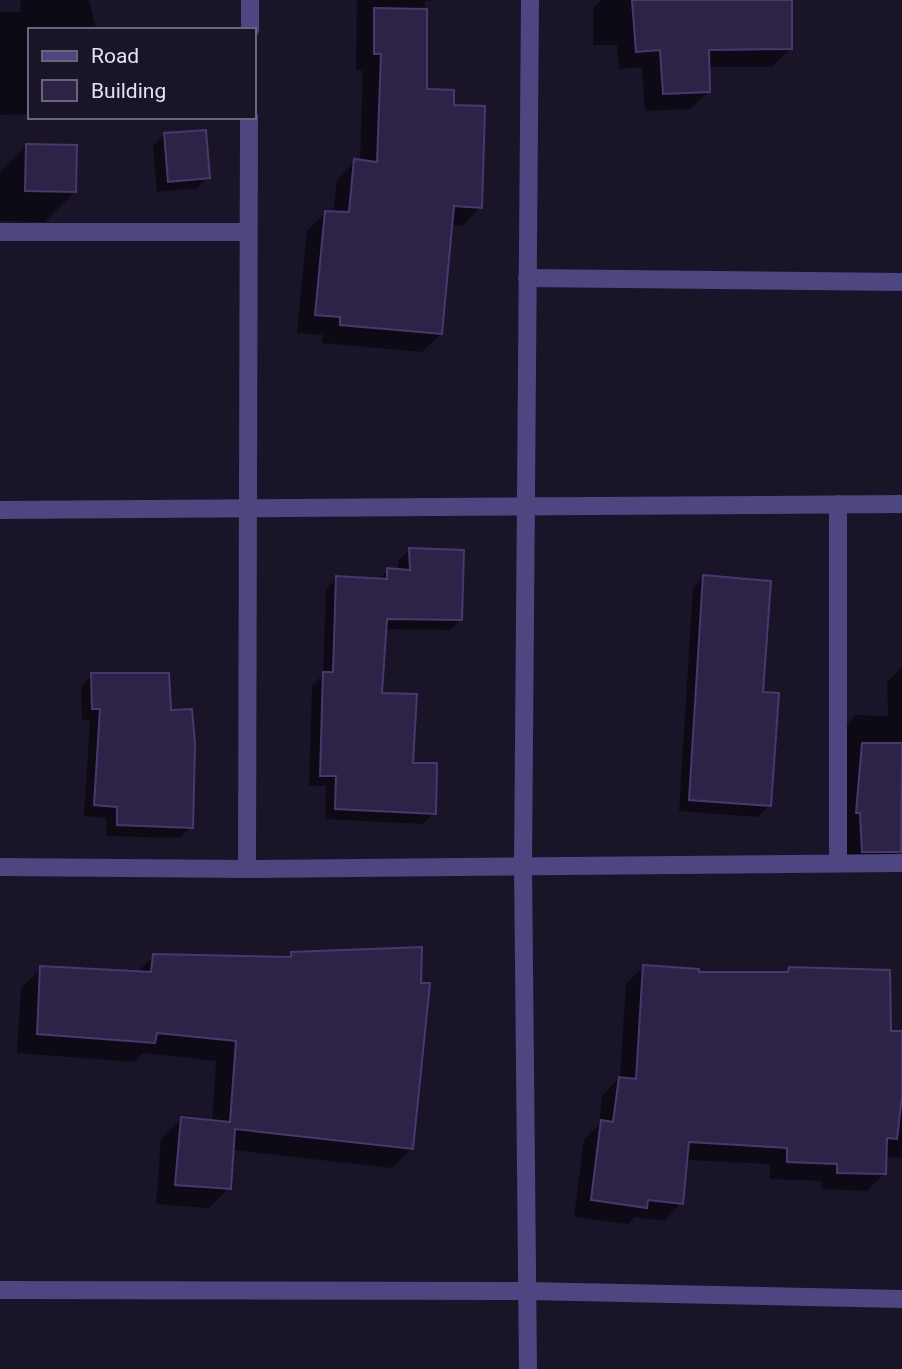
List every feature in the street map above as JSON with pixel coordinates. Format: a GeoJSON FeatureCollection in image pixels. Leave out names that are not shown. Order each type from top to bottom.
{"type":"FeatureCollection","features":[{"type":"Feature","properties":{"kind":"street"},"geometry":{"type":"LineString","coordinates":[[250,0],[250,28]]}},
{"type":"Feature","properties":{"kind":"street"},"geometry":{"type":"LineString","coordinates":[[528,1369],[523,865],[530,0]]}},
{"type":"Feature","properties":{"kind":"street"},"geometry":{"type":"LineString","coordinates":[[247,869],[249,119]]}},
{"type":"Feature","properties":{"kind":"street"},"geometry":{"type":"LineString","coordinates":[[0,232],[248,232]]}},
{"type":"Feature","properties":{"kind":"street"},"geometry":{"type":"LineString","coordinates":[[527,278],[902,282]]}},
{"type":"Feature","properties":{"kind":"street"},"geometry":{"type":"LineString","coordinates":[[838,504],[838,863]]}},
{"type":"Feature","properties":{"kind":"street"},"geometry":{"type":"LineString","coordinates":[[0,510],[902,504]]}},
{"type":"Feature","properties":{"kind":"street"},"geometry":{"type":"LineString","coordinates":[[0,867],[247,869],[902,863]]}},
{"type":"Feature","properties":{"kind":"street"},"geometry":{"type":"LineString","coordinates":[[0,1290],[528,1291],[902,1298]]}},
{"type":"Feature","properties":{"kind":"building"},"geometry":{"type":"Polygon","coordinates":[[[632,0],[792,0],[792,49],[709,50],[710,92],[663,94],[660,50],[636,52],[632,0]]]}},
{"type":"Feature","properties":{"kind":"building"},"geometry":{"type":"Polygon","coordinates":[[[374,8],[427,9],[427,89],[454,90],[454,105],[485,106],[482,208],[454,206],[442,334],[340,325],[340,317],[315,315],[325,211],[349,212],[354,159],[377,162],[381,54],[374,54],[374,8]]]}},
{"type":"Feature","properties":{"kind":"building"},"geometry":{"type":"Polygon","coordinates":[[[206,130],[210,178],[168,182],[164,133],[206,130]]]}},
{"type":"Feature","properties":{"kind":"building"},"geometry":{"type":"Polygon","coordinates":[[[26,144],[77,145],[76,192],[25,191],[26,144]]]}},
{"type":"Feature","properties":{"kind":"building"},"geometry":{"type":"Polygon","coordinates":[[[409,548],[464,550],[462,620],[387,619],[382,693],[417,694],[413,763],[437,763],[436,814],[335,809],[336,776],[320,776],[323,672],[333,672],[336,576],[387,579],[387,568],[410,570],[409,548]]]}},
{"type":"Feature","properties":{"kind":"building"},"geometry":{"type":"Polygon","coordinates":[[[703,575],[771,581],[763,692],[779,693],[771,806],[689,800],[703,575]]]}},
{"type":"Feature","properties":{"kind":"building"},"geometry":{"type":"Polygon","coordinates":[[[91,673],[169,673],[171,710],[192,709],[195,744],[193,828],[117,825],[117,807],[94,805],[100,709],[92,709],[91,673]]]}},
{"type":"Feature","properties":{"kind":"building"},"geometry":{"type":"Polygon","coordinates":[[[862,743],[902,743],[901,852],[862,852],[860,813],[856,813],[862,743]]]}},
{"type":"Feature","properties":{"kind":"building"},"geometry":{"type":"Polygon","coordinates":[[[422,947],[421,983],[430,983],[413,1149],[235,1129],[231,1189],[175,1185],[181,1117],[230,1122],[236,1041],[157,1033],[155,1043],[37,1034],[40,966],[151,972],[153,954],[291,957],[291,952],[422,947]]]}},
{"type":"Feature","properties":{"kind":"building"},"geometry":{"type":"Polygon","coordinates":[[[643,965],[699,969],[699,972],[788,972],[789,967],[890,970],[891,1031],[902,1031],[902,1096],[897,1139],[887,1138],[886,1174],[837,1173],[837,1164],[787,1162],[787,1148],[689,1142],[683,1204],[648,1200],[647,1208],[591,1200],[601,1120],[613,1122],[619,1077],[636,1079],[643,965]]]}}]}
